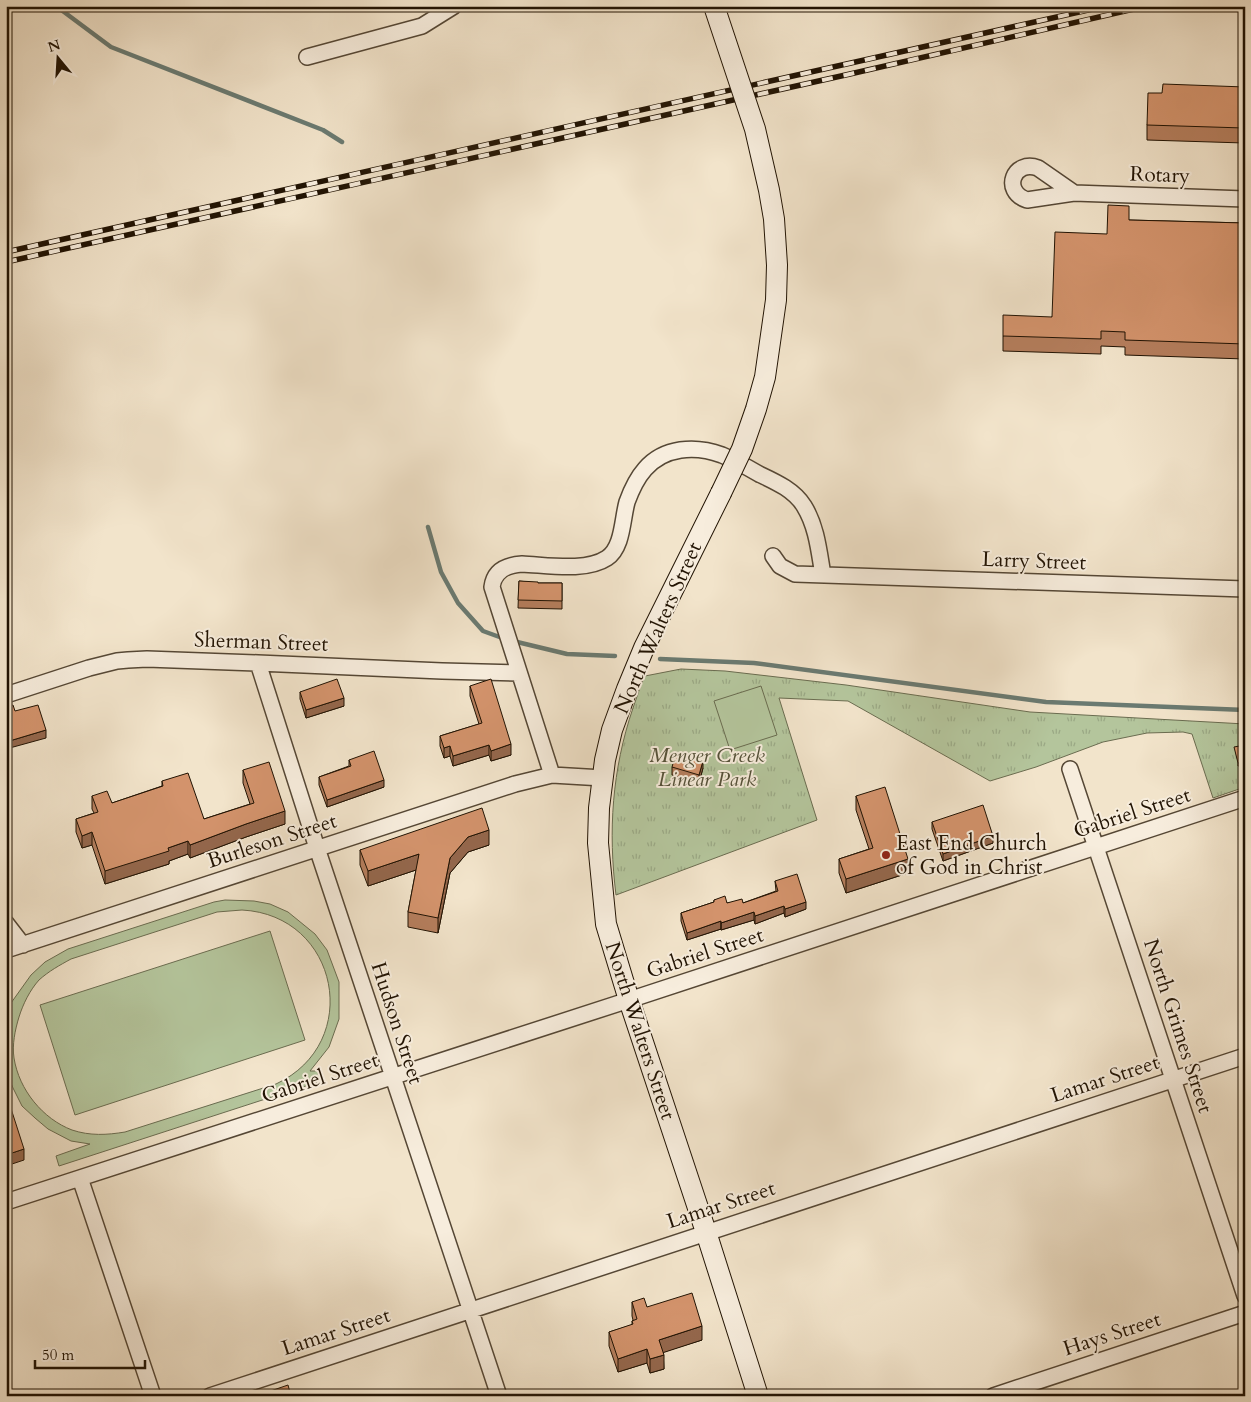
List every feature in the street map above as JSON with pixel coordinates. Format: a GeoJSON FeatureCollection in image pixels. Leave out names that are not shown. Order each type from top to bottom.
{"type":"FeatureCollection","features":[{"type":"Feature","properties":{"kind":"main road","name":"North Walters Street"},"geometry":{"type":"LineString","coordinates":[[714,6],[756,130],[770,190],[777,265],[776,300],[765,377],[742,449],[638,661],[612,730],[603,778],[598,843],[606,924],[758,1396]]}},
{"type":"Feature","properties":{"kind":"street"},"geometry":{"type":"LineString","coordinates":[[307,57],[422,26],[437,11],[454,6]]}},
{"type":"Feature","properties":{"kind":"street","name":"Rotary"},"geometry":{"type":"LineString","coordinates":[[1074,193],[1245,199]]}},
{"type":"Feature","properties":{"kind":"street"},"geometry":{"type":"LineString","coordinates":[[552,775],[492,587],[497,573],[514,564],[584,567],[608,557],[617,546],[627,502],[637,478],[646,467],[661,456],[670,452],[696,448],[722,455],[785,487],[798,497],[814,527],[823,575]]}},
{"type":"Feature","properties":{"kind":"street","name":"Larry Street"},"geometry":{"type":"LineString","coordinates":[[773,556],[780,566],[795,574],[1245,588]]}},
{"type":"Feature","properties":{"kind":"street","name":"Sherman Street"},"geometry":{"type":"LineString","coordinates":[[6,695],[116,661],[147,659],[442,671],[519,672]]}},
{"type":"Feature","properties":{"kind":"street","name":"Hudson Street"},"geometry":{"type":"LineString","coordinates":[[258,663],[392,1077],[499,1396]]}},
{"type":"Feature","properties":{"kind":"street","name":"North Grimes Street"},"geometry":{"type":"LineString","coordinates":[[1070,769],[1245,1296]]}},
{"type":"Feature","properties":{"kind":"street","name":"Burleson Street"},"geometry":{"type":"LineString","coordinates":[[6,950],[515,784],[552,775],[603,778]]}},
{"type":"Feature","properties":{"kind":"street","name":"Gabriel Street"},"geometry":{"type":"LineString","coordinates":[[6,1202],[1245,798]]}},
{"type":"Feature","properties":{"kind":"street"},"geometry":{"type":"LineString","coordinates":[[6,923],[24,944]]}},
{"type":"Feature","properties":{"kind":"street","name":"Lamar Street"},"geometry":{"type":"LineString","coordinates":[[210,1396],[1245,1056]]}},
{"type":"Feature","properties":{"kind":"street"},"geometry":{"type":"LineString","coordinates":[[80,1178],[153,1396]]}},
{"type":"Feature","properties":{"kind":"street","name":"Hays Street"},"geometry":{"type":"LineString","coordinates":[[993,1396],[1245,1313]]}},
{"type":"Feature","properties":{"kind":"green space","name":"Menger Creek Linear Park"},"geometry":{"type":"Polygon","coordinates":[[[681,669],[725,671],[846,685],[1030,712],[1245,724],[1245,787],[1213,798],[1192,734],[1183,732],[1147,733],[1103,742],[1036,767],[990,781],[848,701],[779,698],[817,820],[616,895],[612,824],[616,778],[626,731],[645,676],[681,669]]]}},
{"type":"Feature","properties":{"kind":"green space"},"geometry":{"type":"Polygon","coordinates":[[[761,686],[777,735],[730,750],[714,701],[761,686]]]}},
{"type":"Feature","properties":{"kind":"green space"},"geometry":{"type":"Polygon","coordinates":[[[225,900],[254,901],[270,904],[288,912],[315,934],[327,950],[339,982],[339,1019],[329,1047],[310,1071],[317,1071],[321,1081],[59,1166],[56,1156],[90,1144],[71,1141],[48,1129],[22,1106],[6,1071],[6,1018],[11,1003],[31,975],[45,962],[68,949],[225,900]],[[242,910],[217,912],[71,959],[39,980],[21,1012],[15,1032],[13,1053],[21,1081],[34,1102],[51,1119],[72,1130],[92,1134],[118,1133],[276,1084],[304,1065],[321,1040],[329,1012],[328,984],[319,956],[301,934],[275,917],[242,910]]]}},
{"type":"Feature","properties":{"kind":"green space"},"geometry":{"type":"Polygon","coordinates":[[[270,931],[305,1040],[75,1115],[40,1005],[270,931]]]}},
{"type":"Feature","properties":{"kind":"building"},"geometry":{"type":"Polygon","coordinates":[[[1163,84],[1245,87],[1245,150],[1243,150],[1244,128],[1147,125],[1148,93],[1162,93],[1163,84]]]}},
{"type":"Feature","properties":{"kind":"building"},"geometry":{"type":"Polygon","coordinates":[[[1108,205],[1129,206],[1129,220],[1245,223],[1245,344],[1125,340],[1125,332],[1101,331],[1101,339],[1003,336],[1003,315],[1052,317],[1055,232],[1107,234],[1108,205]]]}},
{"type":"Feature","properties":{"kind":"building"},"geometry":{"type":"Polygon","coordinates":[[[519,581],[562,583],[562,601],[518,600],[519,581]]]}},
{"type":"Feature","properties":{"kind":"building"},"geometry":{"type":"Polygon","coordinates":[[[337,679],[344,698],[306,710],[300,692],[337,679]]]}},
{"type":"Feature","properties":{"kind":"building"},"geometry":{"type":"Polygon","coordinates":[[[491,679],[511,744],[491,751],[489,745],[453,756],[450,746],[444,748],[440,736],[482,723],[470,686],[491,679]]]}},
{"type":"Feature","properties":{"kind":"building"},"geometry":{"type":"Polygon","coordinates":[[[13,705],[15,711],[38,705],[46,730],[6,742],[6,707],[13,705]]]}},
{"type":"Feature","properties":{"kind":"building"},"geometry":{"type":"Polygon","coordinates":[[[1245,745],[1245,761],[1238,763],[1234,747],[1245,745]]]}},
{"type":"Feature","properties":{"kind":"building"},"geometry":{"type":"Polygon","coordinates":[[[374,751],[384,780],[327,800],[319,777],[351,766],[349,760],[374,751]]]}},
{"type":"Feature","properties":{"kind":"building"},"geometry":{"type":"Polygon","coordinates":[[[676,753],[703,761],[699,775],[672,767],[676,753]]]}},
{"type":"Feature","properties":{"kind":"building"},"geometry":{"type":"Polygon","coordinates":[[[269,762],[285,811],[190,845],[188,841],[168,848],[169,851],[105,871],[92,832],[82,836],[76,819],[98,812],[92,796],[107,791],[112,803],[163,786],[162,781],[188,773],[204,819],[254,803],[243,770],[269,762]]]}},
{"type":"Feature","properties":{"kind":"building"},"geometry":{"type":"Polygon","coordinates":[[[885,787],[908,859],[846,879],[839,859],[873,848],[856,796],[885,787]]]}},
{"type":"Feature","properties":{"kind":"building"},"geometry":{"type":"Polygon","coordinates":[[[983,805],[993,836],[943,854],[932,822],[983,805]]]}},
{"type":"Feature","properties":{"kind":"building"},"geometry":{"type":"Polygon","coordinates":[[[482,808],[489,830],[468,837],[450,858],[438,918],[408,912],[419,854],[368,871],[360,850],[482,808]]]}},
{"type":"Feature","properties":{"kind":"building"},"geometry":{"type":"Polygon","coordinates":[[[797,874],[806,902],[785,909],[784,906],[755,916],[754,912],[687,933],[681,913],[714,902],[714,900],[725,896],[727,903],[742,899],[743,903],[778,891],[775,881],[797,874]]]}},
{"type":"Feature","properties":{"kind":"building"},"geometry":{"type":"Polygon","coordinates":[[[6,1093],[24,1149],[6,1155],[6,1093]]]}},
{"type":"Feature","properties":{"kind":"building"},"geometry":{"type":"Polygon","coordinates":[[[692,1293],[702,1326],[659,1340],[664,1355],[650,1359],[647,1349],[618,1359],[609,1332],[633,1324],[632,1321],[637,1319],[632,1302],[644,1298],[647,1307],[692,1293]]]}},
{"type":"Feature","properties":{"kind":"building"},"geometry":{"type":"Polygon","coordinates":[[[288,1385],[291,1396],[256,1396],[288,1385]]]}},
{"type":"Feature","properties":{"kind":"waterway"},"geometry":{"type":"LineString","coordinates":[[56,6],[111,47],[323,130],[342,142]]}},
{"type":"Feature","properties":{"kind":"waterway"},"geometry":{"type":"LineString","coordinates":[[428,527],[441,572],[458,603],[483,631],[505,639]]}},
{"type":"Feature","properties":{"kind":"waterway"},"geometry":{"type":"LineString","coordinates":[[513,641],[567,654],[615,656]]}},
{"type":"Feature","properties":{"kind":"waterway"},"geometry":{"type":"LineString","coordinates":[[660,659],[754,663],[1046,702],[1245,710]]}},
{"type":"Feature","properties":{"kind":"railway"},"geometry":{"type":"LineString","coordinates":[[6,252],[1106,6]]}},
{"type":"Feature","properties":{"kind":"railway"},"geometry":{"type":"LineString","coordinates":[[6,262],[1147,6]]}},
{"type":"Feature","properties":{"kind":"place","name":"East End Church of God in Christ"},"geometry":{"type":"Point","coordinates":[886,855]}}]}
